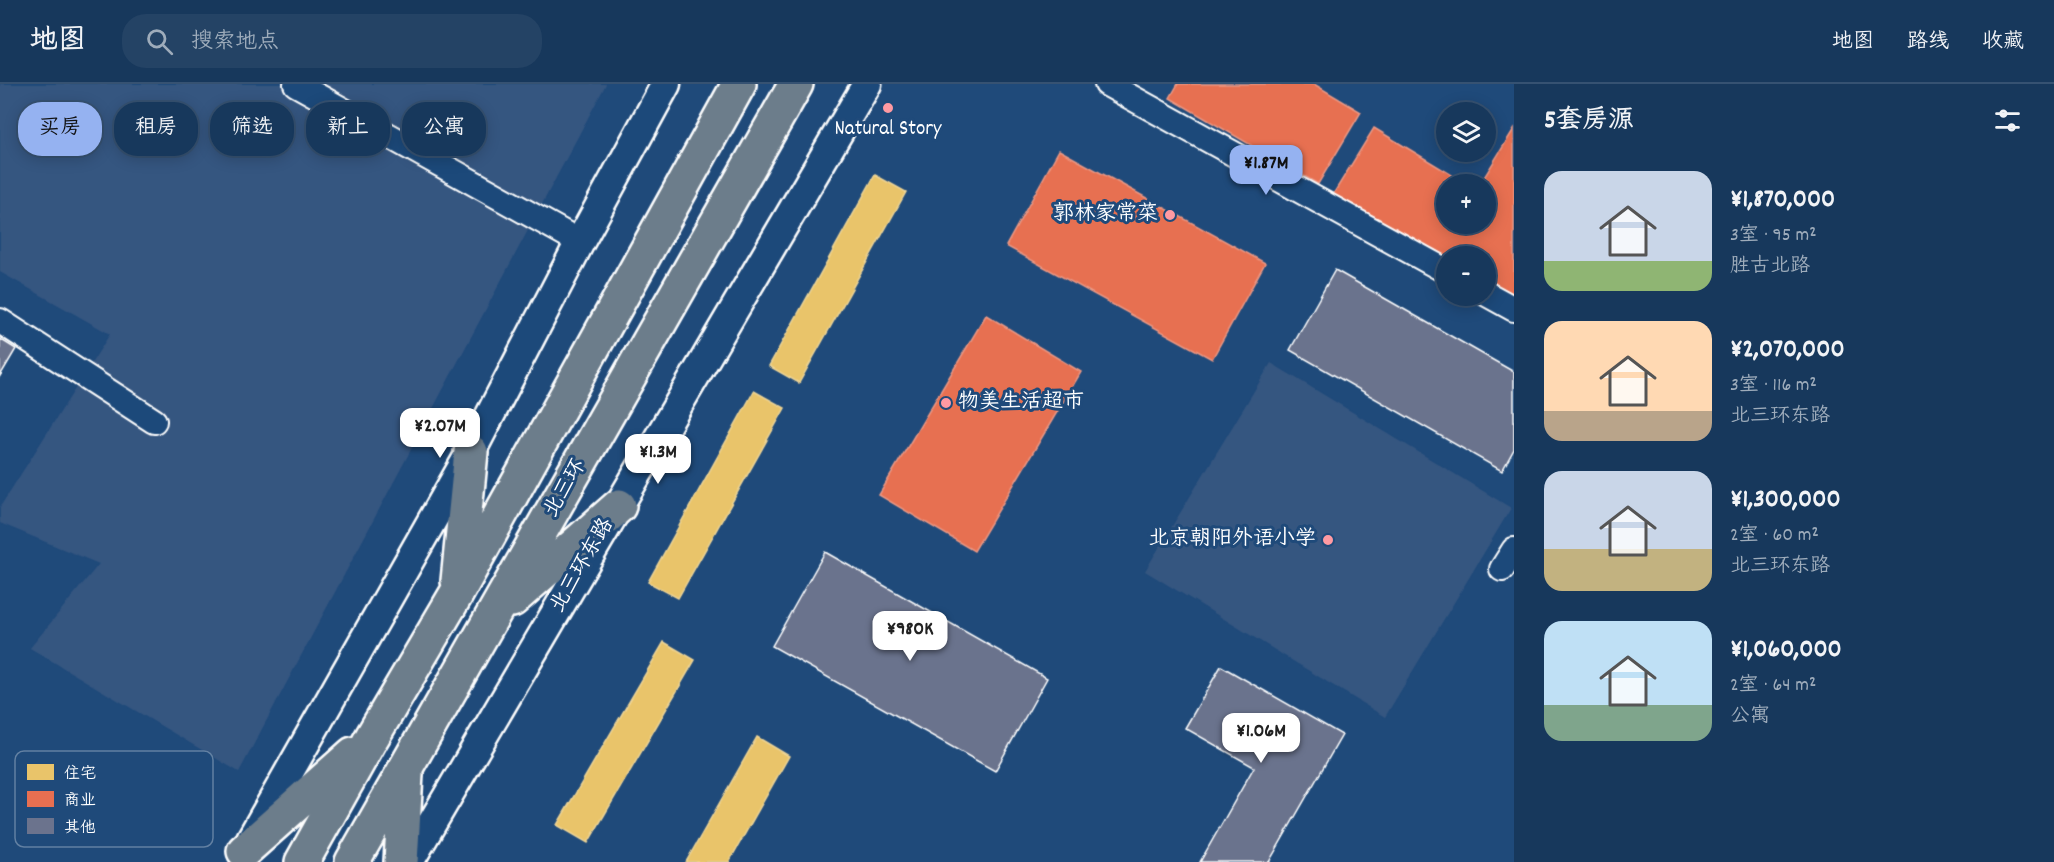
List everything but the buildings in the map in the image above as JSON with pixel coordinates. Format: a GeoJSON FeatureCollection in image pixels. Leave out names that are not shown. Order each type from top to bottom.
{"type":"FeatureCollection","features":[{"type":"Feature","properties":{"kind":"highway"},"geometry":{"type":"LineString","coordinates":[[302,862],[457,593],[739,84]]}},
{"type":"Feature","properties":{"kind":"highway","name":"北三环"},"geometry":{"type":"LineString","coordinates":[[352,862],[796,84]]}},
{"type":"Feature","properties":{"kind":"highway"},"geometry":{"type":"LineString","coordinates":[[457,593],[471,452]]}},
{"type":"Feature","properties":{"kind":"highway"},"geometry":{"type":"LineString","coordinates":[[492,617],[618,506]]}},
{"type":"Feature","properties":{"kind":"highway"},"geometry":{"type":"LineString","coordinates":[[241,857],[372,737]]}},
{"type":"Feature","properties":{"kind":"highway"},"geometry":{"type":"LineString","coordinates":[[401,862],[406,767]]}},
{"type":"Feature","properties":{"kind":"street"},"geometry":{"type":"LineString","coordinates":[[296,84],[580,242]]}},
{"type":"Feature","properties":{"kind":"street"},"geometry":{"type":"LineString","coordinates":[[241,857],[471,452],[580,242],[666,84]]}},
{"type":"Feature","properties":{"kind":"street","name":"北三环东路"},"geometry":{"type":"LineString","coordinates":[[409,862],[867,84]]}},
{"type":"Feature","properties":{"kind":"street"},"geometry":{"type":"LineString","coordinates":[[1107,84],[1436,265]]}},
{"type":"Feature","properties":{"kind":"street"},"geometry":{"type":"LineString","coordinates":[[1496,298],[1514,309]]}},
{"type":"Feature","properties":{"kind":"street"},"geometry":{"type":"LineString","coordinates":[[0,321],[154,421]]}},
{"type":"Feature","properties":{"kind":"shaded area"},"geometry":{"type":"Polygon","coordinates":[[[0,84],[606,84],[239,772],[213,757],[213,751],[204,751],[30,648],[99,564],[0,523],[0,507],[110,334],[0,272],[0,84]]]}},
{"type":"Feature","properties":{"kind":"shaded area","name":"北京朝阳外语小学"},"geometry":{"type":"Polygon","coordinates":[[[1271,363],[1511,508],[1385,717],[1145,571],[1271,363]]]}},
{"type":"Feature","properties":{"kind":"place","name":"Natural Story"},"geometry":{"type":"Point","coordinates":[888,108]}},
{"type":"Feature","properties":{"kind":"place","name":"郭林家常菜"},"geometry":{"type":"Point","coordinates":[1170,215]}},
{"type":"Feature","properties":{"kind":"place","name":"物美生活超市"},"geometry":{"type":"Point","coordinates":[946,403]}},
{"type":"Feature","properties":{"kind":"place","name":"北京朝阳外语小学"},"geometry":{"type":"Point","coordinates":[1328,540]}}]}
